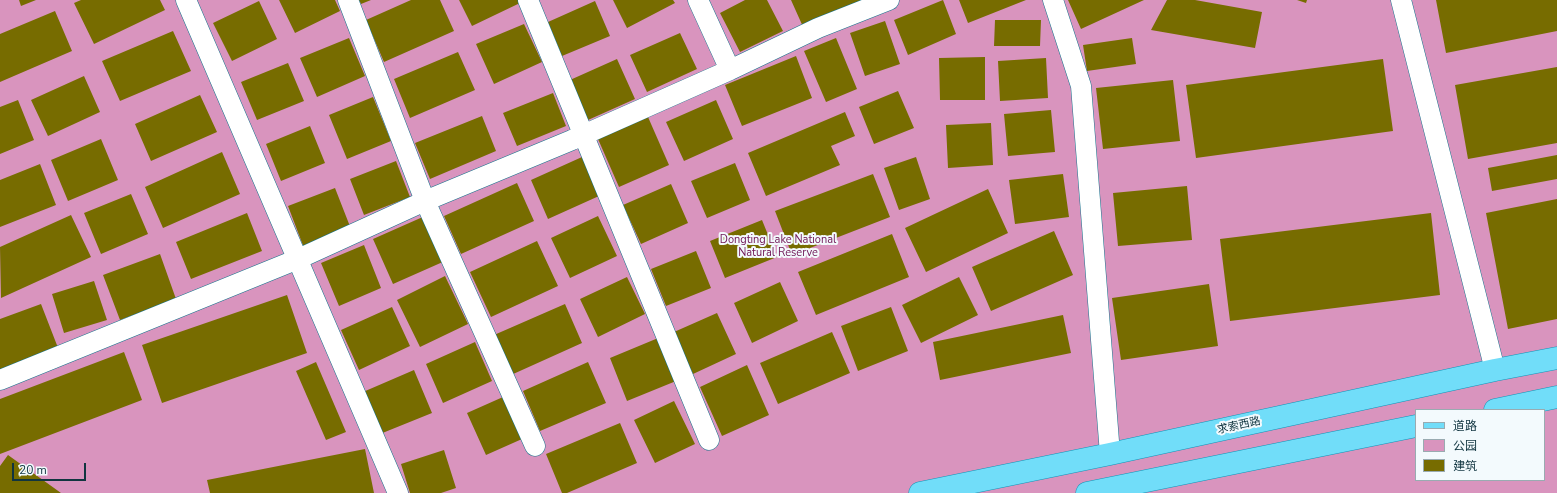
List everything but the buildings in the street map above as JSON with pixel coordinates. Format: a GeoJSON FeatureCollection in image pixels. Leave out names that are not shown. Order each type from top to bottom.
{"type":"FeatureCollection","features":[{"type":"Feature","properties":{"kind":"main road","name":"求索西路"},"geometry":{"type":"LineString","coordinates":[[920,493],[1110,454],[1494,370],[1557,358]]}},
{"type":"Feature","properties":{"kind":"main road"},"geometry":{"type":"LineString","coordinates":[[1500,409],[1557,397]]}},
{"type":"Feature","properties":{"kind":"main road"},"geometry":{"type":"LineString","coordinates":[[1087,493],[1415,426]]}},
{"type":"Feature","properties":{"kind":"street"},"geometry":{"type":"LineString","coordinates":[[186,0],[398,493]]}},
{"type":"Feature","properties":{"kind":"street"},"geometry":{"type":"LineString","coordinates":[[348,0],[425,201],[535,446]]}},
{"type":"Feature","properties":{"kind":"street"},"geometry":{"type":"LineString","coordinates":[[528,0],[585,134],[709,440]]}},
{"type":"Feature","properties":{"kind":"street"},"geometry":{"type":"LineString","coordinates":[[698,0],[730,70]]}},
{"type":"Feature","properties":{"kind":"street"},"geometry":{"type":"LineString","coordinates":[[0,380],[298,259],[425,201],[585,134],[730,70],[818,28],[889,0]]}},
{"type":"Feature","properties":{"kind":"street"},"geometry":{"type":"LineString","coordinates":[[1054,0],[1081,86],[1110,454]]}},
{"type":"Feature","properties":{"kind":"street"},"geometry":{"type":"LineString","coordinates":[[1401,0],[1494,370]]}},
{"type":"Feature","properties":{"kind":"green space","name":"Dongting Lake National Natural Reserve"},"geometry":{"type":"Polygon","coordinates":[[[0,0],[1557,0],[1557,493],[0,493],[0,0]]]}}]}
